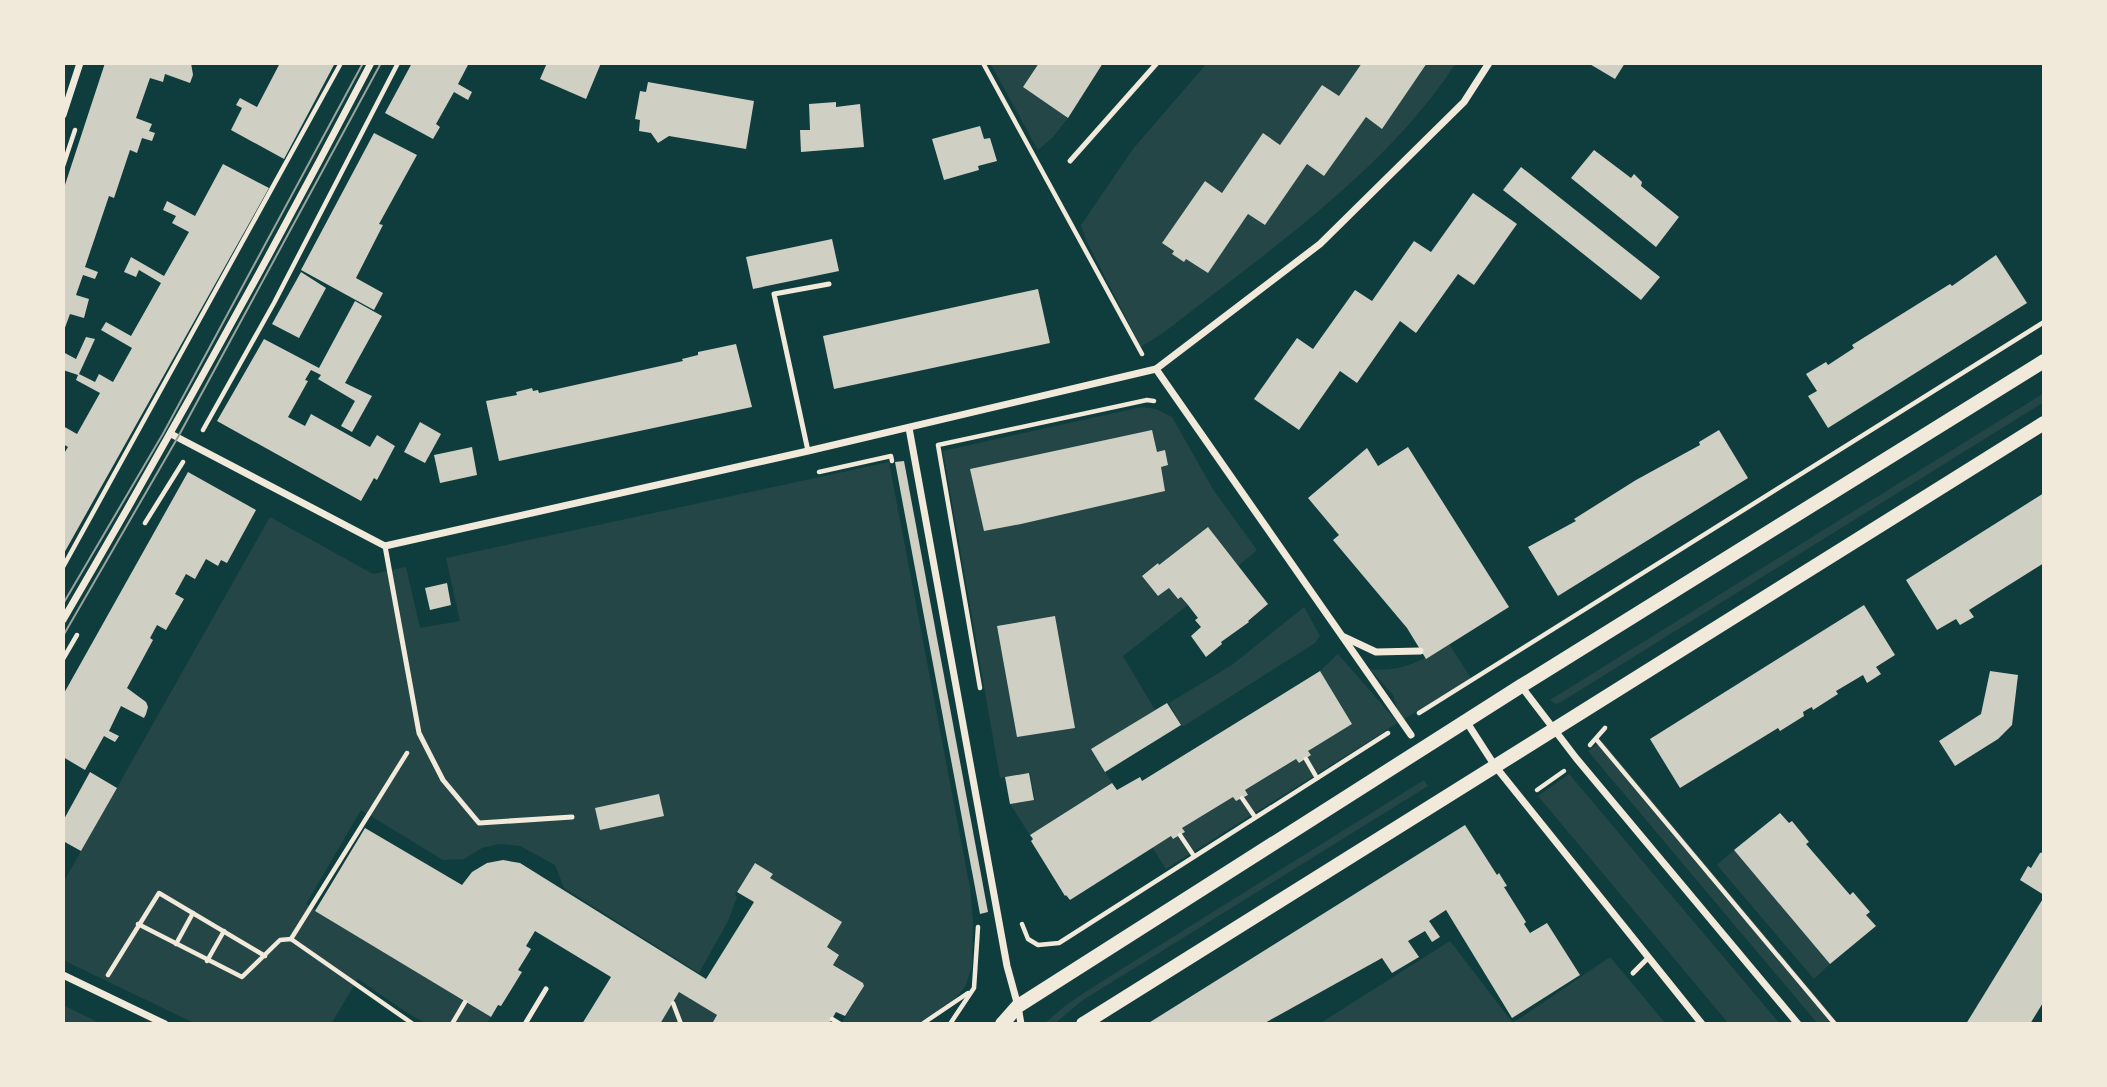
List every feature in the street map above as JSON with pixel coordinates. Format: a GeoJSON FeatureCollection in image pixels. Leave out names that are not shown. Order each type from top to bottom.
{"type":"FeatureCollection","features":[{"type":"Feature","properties":{"kind":"main road"},"geometry":{"type":"LineString","coordinates":[[1002,1024],[1018,1006],[1465,721],[2044,361]]}},
{"type":"Feature","properties":{"kind":"main road"},"geometry":{"type":"LineString","coordinates":[[1083,1023],[2044,423]]}},
{"type":"Feature","properties":{"kind":"street"},"geometry":{"type":"LineString","coordinates":[[63,115],[80,63]]}},
{"type":"Feature","properties":{"kind":"street"},"geometry":{"type":"LineString","coordinates":[[63,620],[171,434],[371,63]]}},
{"type":"Feature","properties":{"kind":"street"},"geometry":{"type":"LineString","coordinates":[[171,434],[384,546],[808,452],[1156,369],[1320,244],[1464,102],[1489,63]]}},
{"type":"Feature","properties":{"kind":"street"},"geometry":{"type":"LineString","coordinates":[[1156,369],[1411,735]]}},
{"type":"Feature","properties":{"kind":"street"},"geometry":{"type":"LineString","coordinates":[[909,428],[1007,966],[1021,1024]]}},
{"type":"Feature","properties":{"kind":"street"},"geometry":{"type":"LineString","coordinates":[[1343,636],[1376,652],[1420,651]]}},
{"type":"Feature","properties":{"kind":"street"},"geometry":{"type":"LineString","coordinates":[[1521,686],[1576,758],[1798,1024]]}},
{"type":"Feature","properties":{"kind":"street"},"geometry":{"type":"LineString","coordinates":[[1465,721],[1495,766],[1702,1024]]}},
{"type":"Feature","properties":{"kind":"street"},"geometry":{"type":"LineString","coordinates":[[63,975],[165,1024]]}},
{"type":"Feature","properties":{"kind":"lane"},"geometry":{"type":"LineString","coordinates":[[1070,162],[1157,63]]}},
{"type":"Feature","properties":{"kind":"lane"},"geometry":{"type":"LineString","coordinates":[[808,452],[774,294],[829,284]]}},
{"type":"Feature","properties":{"kind":"lane"},"geometry":{"type":"LineString","coordinates":[[384,546],[419,733],[443,780],[479,823],[572,817]]}},
{"type":"Feature","properties":{"kind":"lane"},"geometry":{"type":"LineString","coordinates":[[1633,973],[1648,958]]}},
{"type":"Feature","properties":{"kind":"lane"},"geometry":{"type":"LineString","coordinates":[[525,1024],[546,989]]}},
{"type":"Feature","properties":{"kind":"path"},"geometry":{"type":"LineString","coordinates":[[63,566],[341,63]]}},
{"type":"Feature","properties":{"kind":"path"},"geometry":{"type":"LineString","coordinates":[[142,528],[194,446],[274,303],[398,63]]}},
{"type":"Feature","properties":{"kind":"path"},"geometry":{"type":"LineString","coordinates":[[983,63],[1142,353],[1156,369]]}},
{"type":"Feature","properties":{"kind":"path"},"geometry":{"type":"LineString","coordinates":[[809,474],[891,456],[893,470]]}},
{"type":"Feature","properties":{"kind":"path"},"geometry":{"type":"LineString","coordinates":[[291,939],[419,733]]}},
{"type":"Feature","properties":{"kind":"path"},"geometry":{"type":"LineString","coordinates":[[1596,739],[1835,1024]]}},
{"type":"Feature","properties":{"kind":"path"},"geometry":{"type":"LineString","coordinates":[[1519,796],[1534,792],[1564,771],[1576,758]]}},
{"type":"Feature","properties":{"kind":"path"},"geometry":{"type":"LineString","coordinates":[[1306,759],[1317,778]]}},
{"type":"Feature","properties":{"kind":"path"},"geometry":{"type":"LineString","coordinates":[[1242,798],[1255,817]]}},
{"type":"Feature","properties":{"kind":"path"},"geometry":{"type":"LineString","coordinates":[[1180,835],[1194,856]]}},
{"type":"Feature","properties":{"kind":"path"},"geometry":{"type":"LineString","coordinates":[[98,992],[159,892],[265,956]]}},
{"type":"Feature","properties":{"kind":"path"},"geometry":{"type":"LineString","coordinates":[[176,944],[193,913]]}},
{"type":"Feature","properties":{"kind":"path"},"geometry":{"type":"LineString","coordinates":[[950,1024],[974,988],[979,915]]}},
{"type":"Feature","properties":{"kind":"path"},"geometry":{"type":"LineString","coordinates":[[138,924],[242,977],[280,940],[291,939],[413,1024]]}},
{"type":"Feature","properties":{"kind":"path"},"geometry":{"type":"LineString","coordinates":[[208,961],[224,931]]}},
{"type":"Feature","properties":{"kind":"path"},"geometry":{"type":"LineString","coordinates":[[922,1024],[959,1001],[974,988]]}},
{"type":"Feature","properties":{"kind":"path"},"geometry":{"type":"LineString","coordinates":[[452,1024],[465,1002]]}},
{"type":"Feature","properties":{"kind":"path"},"geometry":{"type":"LineString","coordinates":[[673,1003],[681,1024]]}},
{"type":"Feature","properties":{"kind":"path"},"geometry":{"type":"LineString","coordinates":[[832,1019],[840,1024]]}},
{"type":"Feature","properties":{"kind":"shaded area"},"geometry":{"type":"Polygon","coordinates":[[[990,63],[1039,63],[1023,87],[1068,118],[1038,150],[990,63]]]}},
{"type":"Feature","properties":{"kind":"shaded area"},"geometry":{"type":"Polygon","coordinates":[[[1207,63],[1362,63],[1339,96],[1322,85],[1280,145],[1263,134],[1222,193],[1205,181],[1162,243],[1184,262],[1186,259],[1208,272],[1248,214],[1265,225],[1307,164],[1324,176],[1366,117],[1382,128],[1427,63],[1456,63],[1395,140],[1359,175],[1282,241],[1141,347],[1086,240],[1081,225],[1133,149],[1207,63]]]}},
{"type":"Feature","properties":{"kind":"shaded area"},"geometry":{"type":"Polygon","coordinates":[[[2044,393],[2044,402],[1561,702],[1556,704],[1550,700],[2044,393]]]}},
{"type":"Feature","properties":{"kind":"shaded area"},"geometry":{"type":"Polygon","coordinates":[[[1141,407],[1156,409],[1172,417],[1214,491],[1257,550],[1238,566],[1208,528],[1142,575],[1158,596],[1169,588],[1178,599],[1181,597],[1188,605],[1123,656],[1155,710],[1092,749],[1112,783],[1030,835],[1010,804],[1035,800],[1030,773],[1000,778],[943,451],[1141,407]]]}},
{"type":"Feature","properties":{"kind":"shaded area"},"geometry":{"type":"Polygon","coordinates":[[[889,462],[970,888],[973,923],[972,967],[965,987],[954,1000],[917,1024],[841,1024],[864,986],[833,965],[839,955],[827,947],[842,922],[770,878],[773,874],[755,863],[735,894],[737,897],[728,921],[699,973],[564,888],[555,865],[520,846],[499,844],[482,848],[464,859],[443,860],[361,810],[306,904],[491,1017],[486,1024],[426,1024],[358,979],[331,1024],[196,1024],[63,960],[63,883],[270,517],[373,574],[406,567],[420,628],[460,621],[446,558],[889,462]]]}},
{"type":"Feature","properties":{"kind":"shaded area"},"geometry":{"type":"Polygon","coordinates":[[[1304,607],[1320,636],[1315,643],[1184,726],[1181,725],[1169,703],[1232,665],[1304,607]]]}},
{"type":"Feature","properties":{"kind":"shaded area"},"geometry":{"type":"Polygon","coordinates":[[[1449,644],[1471,678],[1401,721],[1393,695],[1370,669],[1392,669],[1412,664],[1449,644]]]}},
{"type":"Feature","properties":{"kind":"shaded area"},"geometry":{"type":"Polygon","coordinates":[[[1338,654],[1398,723],[1166,869],[1152,847],[1171,836],[1173,839],[1185,833],[1182,828],[1233,797],[1236,801],[1242,798],[1245,790],[1296,759],[1299,763],[1311,755],[1308,751],[1352,724],[1320,671],[1338,654]]]}},
{"type":"Feature","properties":{"kind":"shaded area"},"geometry":{"type":"Polygon","coordinates":[[[1602,741],[1839,1024],[1818,1024],[1588,751],[1602,741]]]}},
{"type":"Feature","properties":{"kind":"shaded area"},"geometry":{"type":"Polygon","coordinates":[[[1569,774],[1780,1024],[1729,1024],[1538,796],[1569,774]]]}},
{"type":"Feature","properties":{"kind":"shaded area"},"geometry":{"type":"Polygon","coordinates":[[[1424,780],[1428,786],[1083,1000],[1054,1024],[1044,1024],[1093,987],[1424,780]]]}},
{"type":"Feature","properties":{"kind":"shaded area"},"geometry":{"type":"Polygon","coordinates":[[[1734,850],[1830,964],[1814,979],[1717,865],[1734,850]]]}},
{"type":"Feature","properties":{"kind":"shaded area"},"geometry":{"type":"Polygon","coordinates":[[[1450,941],[1513,1023],[1610,957],[1666,1024],[1319,1024],[1450,941]]]}},
{"type":"Feature","properties":{"kind":"shaded area"},"geometry":{"type":"Polygon","coordinates":[[[679,992],[717,1015],[713,1022],[716,1024],[660,1024],[679,992]]]}},
{"type":"Feature","properties":{"kind":"shaded area"},"geometry":{"type":"Polygon","coordinates":[[[63,1005],[102,1024],[63,1024],[63,1005]]]}},
{"type":"Feature","properties":{"kind":"building"},"geometry":{"type":"Polygon","coordinates":[[[105,63],[191,63],[193,75],[190,83],[165,74],[163,82],[150,78],[136,118],[152,124],[149,131],[155,133],[152,141],[142,138],[137,153],[130,150],[114,198],[109,196],[85,267],[98,272],[95,279],[83,275],[76,295],[89,299],[84,318],[70,314],[63,333],[63,191],[105,63]]]}},
{"type":"Feature","properties":{"kind":"building"},"geometry":{"type":"Polygon","coordinates":[[[280,63],[335,63],[284,159],[231,130],[242,108],[236,105],[240,98],[257,107],[280,63]]]}},
{"type":"Feature","properties":{"kind":"building"},"geometry":{"type":"Polygon","coordinates":[[[412,63],[469,63],[458,84],[472,92],[468,100],[454,92],[436,124],[440,127],[433,139],[385,113],[412,63]]]}},
{"type":"Feature","properties":{"kind":"building"},"geometry":{"type":"Polygon","coordinates":[[[547,63],[601,63],[586,99],[540,79],[547,63]]]}},
{"type":"Feature","properties":{"kind":"building"},"geometry":{"type":"Polygon","coordinates":[[[1039,63],[1103,63],[1068,118],[1023,87],[1039,63]]]}},
{"type":"Feature","properties":{"kind":"building"},"geometry":{"type":"Polygon","coordinates":[[[1362,63],[1427,63],[1382,129],[1366,117],[1324,176],[1307,164],[1265,225],[1248,214],[1208,273],[1186,259],[1184,262],[1172,254],[1174,251],[1162,243],[1205,181],[1222,193],[1263,133],[1280,145],[1322,85],[1339,96],[1362,63]]]}},
{"type":"Feature","properties":{"kind":"building"},"geometry":{"type":"Polygon","coordinates":[[[1588,63],[1625,63],[1615,79],[1588,63]]]}},
{"type":"Feature","properties":{"kind":"building"},"geometry":{"type":"Polygon","coordinates":[[[648,82],[754,101],[746,149],[669,136],[658,143],[651,133],[639,131],[640,120],[635,119],[640,91],[646,92],[648,82]]]}},
{"type":"Feature","properties":{"kind":"building"},"geometry":{"type":"Polygon","coordinates":[[[836,102],[836,107],[860,104],[864,147],[801,152],[800,130],[810,130],[809,104],[836,102]]]}},
{"type":"Feature","properties":{"kind":"building"},"geometry":{"type":"Polygon","coordinates":[[[980,126],[984,139],[990,138],[997,161],[978,166],[979,170],[944,180],[932,139],[980,126]]]}},
{"type":"Feature","properties":{"kind":"building"},"geometry":{"type":"Polygon","coordinates":[[[374,133],[417,155],[379,224],[383,225],[356,278],[383,293],[374,310],[301,270],[374,133]]]}},
{"type":"Feature","properties":{"kind":"building"},"geometry":{"type":"Polygon","coordinates":[[[1594,150],[1631,178],[1634,174],[1642,182],[1641,186],[1679,217],[1656,247],[1571,178],[1594,150]]]}},
{"type":"Feature","properties":{"kind":"building"},"geometry":{"type":"Polygon","coordinates":[[[223,164],[269,188],[63,555],[63,455],[68,447],[63,444],[63,426],[77,434],[100,393],[76,380],[78,375],[63,370],[63,352],[76,359],[86,337],[95,339],[79,374],[95,382],[99,374],[113,382],[132,348],[101,330],[106,322],[131,336],[161,283],[139,270],[136,277],[124,272],[131,257],[164,276],[189,232],[172,223],[176,216],[163,210],[167,201],[195,216],[223,164]]]}},
{"type":"Feature","properties":{"kind":"building"},"geometry":{"type":"Polygon","coordinates":[[[1521,167],[1660,277],[1641,300],[1503,190],[1521,167]]]}},
{"type":"Feature","properties":{"kind":"building"},"geometry":{"type":"Polygon","coordinates":[[[1473,193],[1517,224],[1474,285],[1458,274],[1416,333],[1400,321],[1357,383],[1340,371],[1299,430],[1254,399],[1297,338],[1313,349],[1355,290],[1372,301],[1414,241],[1431,252],[1473,193]]]}},
{"type":"Feature","properties":{"kind":"building"},"geometry":{"type":"Polygon","coordinates":[[[832,239],[839,271],[753,289],[746,257],[832,239]]]}},
{"type":"Feature","properties":{"kind":"building"},"geometry":{"type":"Polygon","coordinates":[[[1996,255],[2027,303],[1828,428],[1808,396],[1817,391],[1806,374],[1826,362],[1828,365],[1854,348],[1852,345],[1950,284],[1952,286],[1996,255]]]}},
{"type":"Feature","properties":{"kind":"building"},"geometry":{"type":"Polygon","coordinates":[[[301,272],[326,288],[299,338],[272,324],[301,272]]]}},
{"type":"Feature","properties":{"kind":"building"},"geometry":{"type":"Polygon","coordinates":[[[1038,289],[1050,343],[834,389],[823,336],[1038,289]]]}},
{"type":"Feature","properties":{"kind":"building"},"geometry":{"type":"Polygon","coordinates":[[[355,301],[382,316],[345,383],[372,396],[352,432],[341,426],[355,401],[318,379],[321,375],[311,370],[305,380],[308,381],[288,417],[305,426],[311,414],[370,447],[377,435],[395,446],[377,480],[374,478],[361,501],[217,421],[264,339],[319,368],[355,301]]]}},
{"type":"Feature","properties":{"kind":"building"},"geometry":{"type":"Polygon","coordinates":[[[736,344],[752,407],[499,461],[486,401],[517,395],[516,392],[532,388],[539,393],[683,361],[682,359],[698,355],[698,352],[736,344]]]}},
{"type":"Feature","properties":{"kind":"building"},"geometry":{"type":"Polygon","coordinates":[[[420,422],[441,434],[425,463],[404,452],[420,422]]]}},
{"type":"Feature","properties":{"kind":"building"},"geometry":{"type":"Polygon","coordinates":[[[1152,430],[1157,452],[1165,450],[1168,465],[1161,467],[1165,491],[984,531],[970,469],[1152,430]]]}},
{"type":"Feature","properties":{"kind":"building"},"geometry":{"type":"Polygon","coordinates":[[[1719,430],[1748,478],[1558,596],[1528,547],[1576,521],[1574,519],[1636,480],[1700,445],[1699,442],[1719,430]]]}},
{"type":"Feature","properties":{"kind":"building"},"geometry":{"type":"Polygon","coordinates":[[[472,447],[477,475],[440,483],[434,455],[472,447]]]}},
{"type":"Feature","properties":{"kind":"building"},"geometry":{"type":"Polygon","coordinates":[[[1408,447],[1509,607],[1426,659],[1407,628],[1333,540],[1339,535],[1308,498],[1367,448],[1378,466],[1408,447]]]}},
{"type":"Feature","properties":{"kind":"building"},"geometry":{"type":"Polygon","coordinates":[[[904,461],[988,912],[980,914],[895,462],[904,461]]]}},
{"type":"Feature","properties":{"kind":"building"},"geometry":{"type":"Polygon","coordinates":[[[188,472],[256,510],[227,563],[221,560],[218,566],[206,559],[195,579],[186,574],[175,594],[184,599],[166,630],[157,625],[150,638],[153,640],[127,688],[146,702],[148,707],[144,718],[121,706],[109,731],[119,736],[115,742],[104,736],[85,770],[63,757],[63,695],[188,472]]]}},
{"type":"Feature","properties":{"kind":"building"},"geometry":{"type":"Polygon","coordinates":[[[2044,493],[2044,563],[1969,610],[1974,617],[1960,625],[1956,619],[1937,630],[1906,580],[2044,493]]]}},
{"type":"Feature","properties":{"kind":"building"},"geometry":{"type":"Polygon","coordinates":[[[1208,527],[1268,604],[1206,657],[1191,636],[1201,627],[1188,605],[1181,597],[1178,599],[1169,588],[1158,596],[1142,576],[1208,527]]]}},
{"type":"Feature","properties":{"kind":"building"},"geometry":{"type":"Polygon","coordinates":[[[447,583],[451,605],[430,610],[425,588],[447,583]]]}},
{"type":"Feature","properties":{"kind":"building"},"geometry":{"type":"Polygon","coordinates":[[[1864,605],[1895,655],[1876,667],[1881,674],[1867,683],[1863,675],[1836,691],[1838,694],[1813,710],[1812,707],[1803,712],[1804,716],[1780,731],[1778,728],[1680,788],[1650,739],[1864,605]]]}},
{"type":"Feature","properties":{"kind":"building"},"geometry":{"type":"Polygon","coordinates":[[[1055,616],[1075,728],[1017,737],[997,626],[1055,616]]]}},
{"type":"Feature","properties":{"kind":"building"},"geometry":{"type":"Polygon","coordinates":[[[1320,671],[1352,724],[1308,751],[1311,755],[1299,763],[1296,759],[1245,790],[1248,795],[1236,801],[1233,797],[1182,828],[1185,832],[1173,839],[1171,836],[1070,900],[1065,896],[1031,841],[1033,839],[1030,835],[1112,783],[1117,790],[1140,777],[1142,781],[1320,671]]]}},
{"type":"Feature","properties":{"kind":"building"},"geometry":{"type":"Polygon","coordinates":[[[1990,671],[2018,675],[2012,725],[1998,739],[1955,766],[1939,741],[1981,714],[1990,671]]]}},
{"type":"Feature","properties":{"kind":"building"},"geometry":{"type":"Polygon","coordinates":[[[1167,703],[1181,725],[1105,772],[1091,749],[1167,703]]]}},
{"type":"Feature","properties":{"kind":"building"},"geometry":{"type":"Polygon","coordinates":[[[90,772],[117,788],[81,851],[63,841],[63,821],[90,772]]]}},
{"type":"Feature","properties":{"kind":"building"},"geometry":{"type":"Polygon","coordinates":[[[1029,773],[1034,800],[1010,804],[1005,777],[1029,773]]]}},
{"type":"Feature","properties":{"kind":"building"},"geometry":{"type":"Polygon","coordinates":[[[659,794],[664,816],[600,830],[595,808],[659,794]]]}},
{"type":"Feature","properties":{"kind":"building"},"geometry":{"type":"Polygon","coordinates":[[[1780,813],[1789,823],[1792,821],[1809,842],[1806,844],[1850,895],[1853,892],[1870,912],[1866,915],[1876,926],[1830,964],[1734,850],[1780,813]]]}},
{"type":"Feature","properties":{"kind":"building"},"geometry":{"type":"Polygon","coordinates":[[[1465,825],[1507,886],[1504,887],[1530,933],[1547,923],[1580,975],[1512,1018],[1446,910],[1429,921],[1440,937],[1432,942],[1425,931],[1408,941],[1419,957],[1392,973],[1382,958],[1263,1024],[1147,1024],[1465,825]]]}},
{"type":"Feature","properties":{"kind":"building"},"geometry":{"type":"Polygon","coordinates":[[[365,828],[462,885],[472,872],[487,863],[503,860],[520,863],[706,979],[754,902],[737,892],[755,863],[773,874],[770,878],[842,922],[827,947],[839,955],[833,965],[864,986],[845,1016],[836,1012],[829,1024],[716,1024],[713,1022],[717,1015],[679,992],[660,1024],[582,1024],[611,977],[535,931],[526,946],[531,949],[518,970],[522,972],[491,1017],[315,911],[365,828]]]}},
{"type":"Feature","properties":{"kind":"building"},"geometry":{"type":"Polygon","coordinates":[[[2044,852],[2044,895],[2020,880],[2028,866],[2031,868],[2040,853],[2044,852]]]}},
{"type":"Feature","properties":{"kind":"building"},"geometry":{"type":"Polygon","coordinates":[[[2044,897],[2044,1001],[2030,1024],[1966,1024],[2044,897]]]}},
{"type":"Feature","properties":{"kind":"tram line"},"geometry":{"type":"LineString","coordinates":[[63,604],[164,432],[363,63]]}},
{"type":"Feature","properties":{"kind":"tram line"},"geometry":{"type":"LineString","coordinates":[[63,636],[178,437],[381,63]]}}]}
